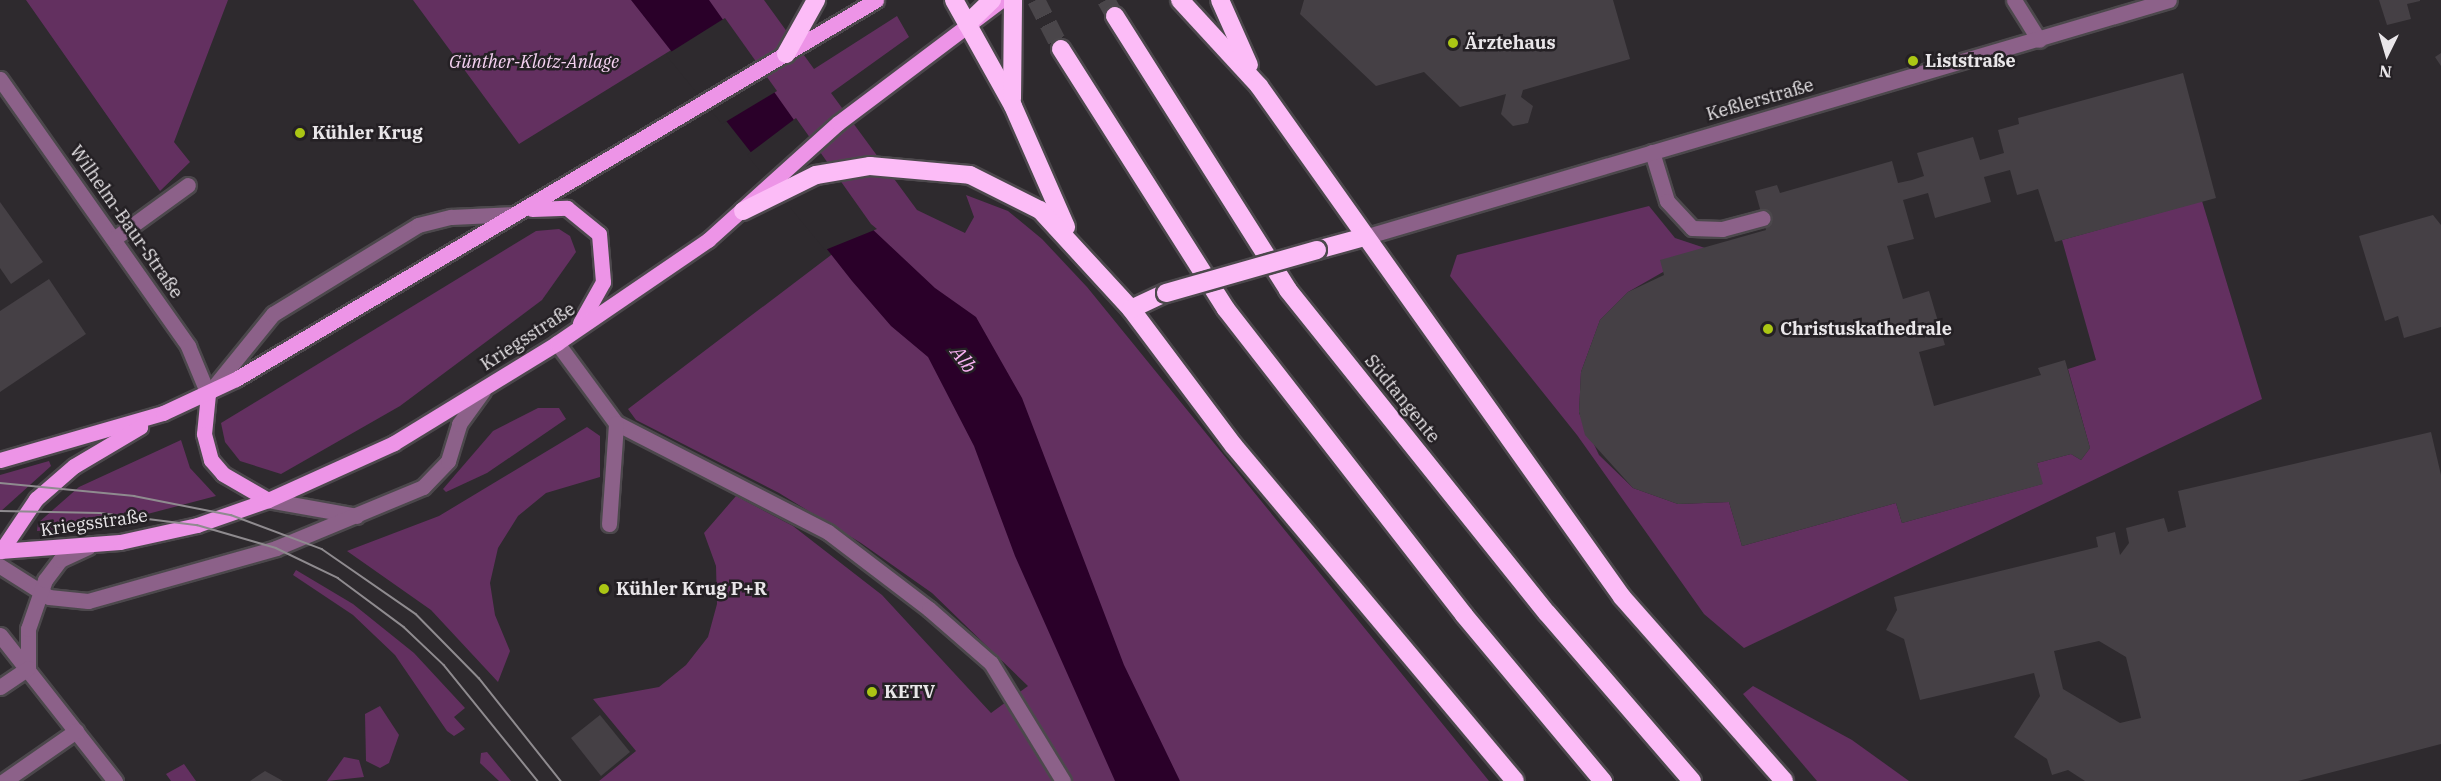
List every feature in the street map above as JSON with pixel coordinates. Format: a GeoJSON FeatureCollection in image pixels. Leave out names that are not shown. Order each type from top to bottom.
{"type":"FeatureCollection","features":[{"type":"Feature","properties":{"kind":"highway"},"geometry":{"type":"LineString","coordinates":[[786,54],[816,0]]}},
{"type":"Feature","properties":{"kind":"highway"},"geometry":{"type":"LineString","coordinates":[[954,0],[1013,106],[1077,247]]}},
{"type":"Feature","properties":{"kind":"highway"},"geometry":{"type":"LineString","coordinates":[[967,24],[992,0]]}},
{"type":"Feature","properties":{"kind":"highway"},"geometry":{"type":"LineString","coordinates":[[1013,0],[1008,59],[1013,106]]}},
{"type":"Feature","properties":{"kind":"highway"},"geometry":{"type":"LineString","coordinates":[[1180,0],[1258,86],[1362,238],[1548,487],[1622,597],[1784,781]]}},
{"type":"Feature","properties":{"kind":"highway"},"geometry":{"type":"LineString","coordinates":[[1220,0],[1258,86]]}},
{"type":"Feature","properties":{"kind":"highway","name":"Südtangente"},"geometry":{"type":"LineString","coordinates":[[1115,16],[1288,290],[1547,613],[1692,781]]}},
{"type":"Feature","properties":{"kind":"highway"},"geometry":{"type":"LineString","coordinates":[[1061,49],[1226,309],[1464,615],[1603,781]]}},
{"type":"Feature","properties":{"kind":"highway"},"geometry":{"type":"LineString","coordinates":[[743,211],[816,175],[870,166],[926,167],[992,182],[1040,210],[1077,247],[1131,309],[1234,446],[1515,781]]}},
{"type":"Feature","properties":{"kind":"highway"},"geometry":{"type":"LineString","coordinates":[[1131,309],[1166,293],[1362,238]]}},
{"type":"Feature","properties":{"kind":"main road"},"geometry":{"type":"LineString","coordinates":[[0,460],[163,413],[208,394],[521,213],[876,0]]}},
{"type":"Feature","properties":{"kind":"main road","name":"Kriegsstraße"},"geometry":{"type":"LineString","coordinates":[[0,556],[91,546],[197,525],[268,500],[394,443],[485,389],[664,272],[743,211],[838,123],[1001,0]]}},
{"type":"Feature","properties":{"kind":"main road"},"geometry":{"type":"LineString","coordinates":[[521,213],[539,207],[567,208],[600,234],[603,282],[575,330]]}},
{"type":"Feature","properties":{"kind":"main road"},"geometry":{"type":"LineString","coordinates":[[208,394],[204,434],[211,460],[223,474],[268,500]]}},
{"type":"Feature","properties":{"kind":"main road"},"geometry":{"type":"LineString","coordinates":[[0,556],[36,499],[74,465],[163,413]]}},
{"type":"Feature","properties":{"kind":"street"},"geometry":{"type":"LineString","coordinates":[[2014,0],[2039,40]]}},
{"type":"Feature","properties":{"kind":"street","name":"Keßlerstraße"},"geometry":{"type":"LineString","coordinates":[[1362,238],[2169,0]]}},
{"type":"Feature","properties":{"kind":"street","name":"Wilhelm-Baur-Straße"},"geometry":{"type":"LineString","coordinates":[[0,79],[188,346],[208,394]]}},
{"type":"Feature","properties":{"kind":"street"},"geometry":{"type":"LineString","coordinates":[[1652,152],[1667,201],[1692,228],[1722,229],[1763,218]]}},
{"type":"Feature","properties":{"kind":"street"},"geometry":{"type":"LineString","coordinates":[[114,238],[188,185]]}},
{"type":"Feature","properties":{"kind":"street"},"geometry":{"type":"LineString","coordinates":[[208,394],[273,314],[418,225],[451,217],[521,213]]}},
{"type":"Feature","properties":{"kind":"street"},"geometry":{"type":"LineString","coordinates":[[557,343],[616,423],[828,532],[929,609],[992,663],[1063,781]]}},
{"type":"Feature","properties":{"kind":"street"},"geometry":{"type":"LineString","coordinates":[[0,556],[39,592],[88,601],[227,564],[360,516],[438,475],[459,424],[485,389]]}},
{"type":"Feature","properties":{"kind":"street"},"geometry":{"type":"LineString","coordinates":[[609,524],[616,423]]}},
{"type":"Feature","properties":{"kind":"street"},"geometry":{"type":"LineString","coordinates":[[268,500],[360,516]]}},
{"type":"Feature","properties":{"kind":"street"},"geometry":{"type":"LineString","coordinates":[[28,668],[27,639],[39,592],[60,560],[91,546]]}},
{"type":"Feature","properties":{"kind":"street"},"geometry":{"type":"LineString","coordinates":[[0,635],[115,781]]}},
{"type":"Feature","properties":{"kind":"street"},"geometry":{"type":"LineString","coordinates":[[0,687],[28,668]]}},
{"type":"Feature","properties":{"kind":"street"},"geometry":{"type":"LineString","coordinates":[[4,781],[76,731]]}},
{"type":"Feature","properties":{"kind":"green space"},"geometry":{"type":"Polygon","coordinates":[[[26,0],[228,0],[174,142],[190,162],[160,191],[26,0]]]}},
{"type":"Feature","properties":{"kind":"green space","name":"Günther-Klotz-Anlage"},"geometry":{"type":"Polygon","coordinates":[[[413,0],[764,0],[814,69],[897,16],[909,37],[831,93],[917,210],[965,233],[974,217],[966,195],[1008,211],[1042,239],[1087,287],[1489,781],[599,781],[636,751],[593,699],[659,687],[686,665],[708,637],[717,604],[716,566],[704,533],[736,496],[793,526],[882,595],[991,713],[1028,686],[932,593],[861,543],[779,493],[636,420],[628,409],[839,249],[702,31],[519,144],[413,0]]]}},
{"type":"Feature","properties":{"kind":"green space"},"geometry":{"type":"Polygon","coordinates":[[[2202,201],[2262,399],[1744,648],[1704,614],[1577,435],[1450,276],[1457,255],[1649,206],[1675,238],[1705,248],[1628,292],[1600,320],[1581,372],[1579,413],[1599,455],[1633,488],[1678,504],[1729,502],[1742,546],[1896,503],[1902,523],[2042,484],[2037,463],[2071,454],[2081,460],[2090,448],[2068,369],[2096,360],[2062,240],[2202,201]]]}},
{"type":"Feature","properties":{"kind":"green space"},"geometry":{"type":"Polygon","coordinates":[[[559,229],[570,236],[576,252],[542,300],[400,406],[281,474],[240,461],[225,442],[221,423],[536,231],[559,229]]]}},
{"type":"Feature","properties":{"kind":"green space"},"geometry":{"type":"Polygon","coordinates":[[[538,408],[559,408],[566,419],[487,473],[446,492],[443,489],[493,431],[538,408]]]}},
{"type":"Feature","properties":{"kind":"green space"},"geometry":{"type":"Polygon","coordinates":[[[587,427],[600,436],[600,477],[546,493],[518,516],[498,548],[490,583],[495,615],[510,651],[498,682],[431,610],[347,551],[439,516],[587,427]]]}},
{"type":"Feature","properties":{"kind":"green space"},"geometry":{"type":"Polygon","coordinates":[[[181,440],[190,468],[216,496],[98,527],[37,531],[38,523],[79,487],[181,440]]]}},
{"type":"Feature","properties":{"kind":"green space"},"geometry":{"type":"Polygon","coordinates":[[[49,461],[51,466],[0,512],[0,475],[49,461]]]}},
{"type":"Feature","properties":{"kind":"green space"},"geometry":{"type":"Polygon","coordinates":[[[296,570],[353,604],[414,653],[465,708],[454,717],[465,729],[454,736],[447,731],[395,655],[353,615],[293,575],[296,570]]]}},
{"type":"Feature","properties":{"kind":"green space"},"geometry":{"type":"Polygon","coordinates":[[[1753,686],[1852,740],[1909,781],[1817,781],[1743,694],[1753,686]]]}},
{"type":"Feature","properties":{"kind":"green space"},"geometry":{"type":"Polygon","coordinates":[[[380,706],[399,735],[389,763],[380,768],[366,761],[365,714],[380,706]]]}},
{"type":"Feature","properties":{"kind":"green space"},"geometry":{"type":"Polygon","coordinates":[[[487,752],[511,781],[499,781],[480,763],[481,753],[487,752]]]}},
{"type":"Feature","properties":{"kind":"green space"},"geometry":{"type":"Polygon","coordinates":[[[344,757],[359,760],[364,777],[327,781],[344,757]]]}},
{"type":"Feature","properties":{"kind":"green space"},"geometry":{"type":"Polygon","coordinates":[[[184,764],[196,781],[171,781],[166,774],[184,764]]]}},
{"type":"Feature","properties":{"kind":"water","name":"Alb"},"geometry":{"type":"Polygon","coordinates":[[[631,0],[709,0],[869,226],[935,288],[976,317],[1022,398],[1124,665],[1180,781],[1115,781],[1015,556],[974,446],[928,357],[891,326],[852,281],[631,0]]]}},
{"type":"Feature","properties":{"kind":"pier"},"geometry":{"type":"Polygon","coordinates":[[[725,18],[777,91],[722,124],[666,55],[725,18]]]}},
{"type":"Feature","properties":{"kind":"pier"},"geometry":{"type":"Polygon","coordinates":[[[796,118],[871,224],[877,229],[825,250],[747,155],[796,118]]]}},
{"type":"Feature","properties":{"kind":"building","name":"Ärztehaus"},"geometry":{"type":"Polygon","coordinates":[[[1304,0],[1613,0],[1630,59],[1523,90],[1521,97],[1533,106],[1528,123],[1513,126],[1501,114],[1506,94],[1460,107],[1424,72],[1376,86],[1300,14],[1304,0]]]}},
{"type":"Feature","properties":{"kind":"building"},"geometry":{"type":"Polygon","coordinates":[[[2379,0],[2420,1],[2407,4],[2411,19],[2387,25],[2379,0]]]}},
{"type":"Feature","properties":{"kind":"building"},"geometry":{"type":"Polygon","coordinates":[[[2441,53],[2441,66],[2435,57],[2441,53]]]}},
{"type":"Feature","properties":{"kind":"building","name":"Christuskathedrale"},"geometry":{"type":"Polygon","coordinates":[[[2183,73],[2216,198],[2055,242],[2038,189],[2017,195],[2010,170],[1984,177],[1991,202],[1935,218],[1928,193],[1903,200],[1914,239],[1887,246],[1903,299],[1929,291],[1945,345],[1919,352],[1934,406],[2041,375],[2038,368],[2065,360],[2090,448],[2081,460],[2071,454],[2037,463],[2043,484],[1902,523],[1896,503],[1742,546],[1729,502],[1678,504],[1633,488],[1585,435],[1579,412],[1581,372],[1600,320],[1628,292],[1664,275],[1660,260],[1766,230],[1755,191],[1777,185],[1780,193],[1892,161],[1898,183],[1912,180],[1924,176],[1917,153],[1973,137],[1980,160],[2004,153],[1998,130],[2019,124],[2018,118],[2183,73]]]}},
{"type":"Feature","properties":{"kind":"building"},"geometry":{"type":"Polygon","coordinates":[[[0,202],[43,262],[11,284],[0,268],[0,202]]]}},
{"type":"Feature","properties":{"kind":"building"},"geometry":{"type":"Polygon","coordinates":[[[2433,215],[2441,225],[2441,327],[2404,338],[2398,316],[2385,321],[2359,236],[2433,215]]]}},
{"type":"Feature","properties":{"kind":"building"},"geometry":{"type":"Polygon","coordinates":[[[49,279],[86,334],[0,392],[0,311],[49,279]]]}},
{"type":"Feature","properties":{"kind":"building"},"geometry":{"type":"Polygon","coordinates":[[[2431,432],[2441,475],[2441,744],[2298,781],[2085,781],[2068,770],[2052,775],[2047,759],[2014,737],[2040,696],[2034,673],[1920,700],[1904,639],[1886,630],[1897,610],[1894,597],[2098,547],[2096,537],[2115,532],[2120,555],[2129,543],[2126,528],[2164,518],[2168,532],[2186,527],[2178,491],[2431,432]],[[2099,641],[2054,651],[2063,689],[2120,723],[2141,718],[2126,657],[2099,641]]]}},
{"type":"Feature","properties":{"kind":"building"},"geometry":{"type":"Polygon","coordinates":[[[600,715],[630,752],[601,776],[571,738],[600,715]]]}},
{"type":"Feature","properties":{"kind":"building"},"geometry":{"type":"Polygon","coordinates":[[[265,771],[283,781],[250,781],[265,771]]]}},
{"type":"Feature","properties":{"kind":"tunnel"},"geometry":{"type":"LineString","coordinates":[[1036,0],[1061,49]]}},
{"type":"Feature","properties":{"kind":"tunnel"},"geometry":{"type":"LineString","coordinates":[[1106,0],[1115,16]]}},
{"type":"Feature","properties":{"kind":"tram line"},"geometry":{"type":"LineString","coordinates":[[0,483],[134,496],[231,515],[322,549],[416,614],[479,678],[561,781]]}},
{"type":"Feature","properties":{"kind":"tram line"},"geometry":{"type":"LineString","coordinates":[[0,511],[100,513],[197,525],[276,548],[338,578],[404,627],[444,665],[538,781]]}},
{"type":"Feature","properties":{"kind":"place","name":"Ärztehaus"},"geometry":{"type":"Point","coordinates":[1453,43]}},
{"type":"Feature","properties":{"kind":"place","name":"Liststraße"},"geometry":{"type":"Point","coordinates":[1913,61]}},
{"type":"Feature","properties":{"kind":"place","name":"Kühler Krug"},"geometry":{"type":"Point","coordinates":[300,133]}},
{"type":"Feature","properties":{"kind":"place","name":"Christuskathedrale"},"geometry":{"type":"Point","coordinates":[1768,329]}},
{"type":"Feature","properties":{"kind":"place","name":"Kühler Krug P+R"},"geometry":{"type":"Point","coordinates":[604,589]}},
{"type":"Feature","properties":{"kind":"place","name":"KETV"},"geometry":{"type":"Point","coordinates":[872,692]}}]}
